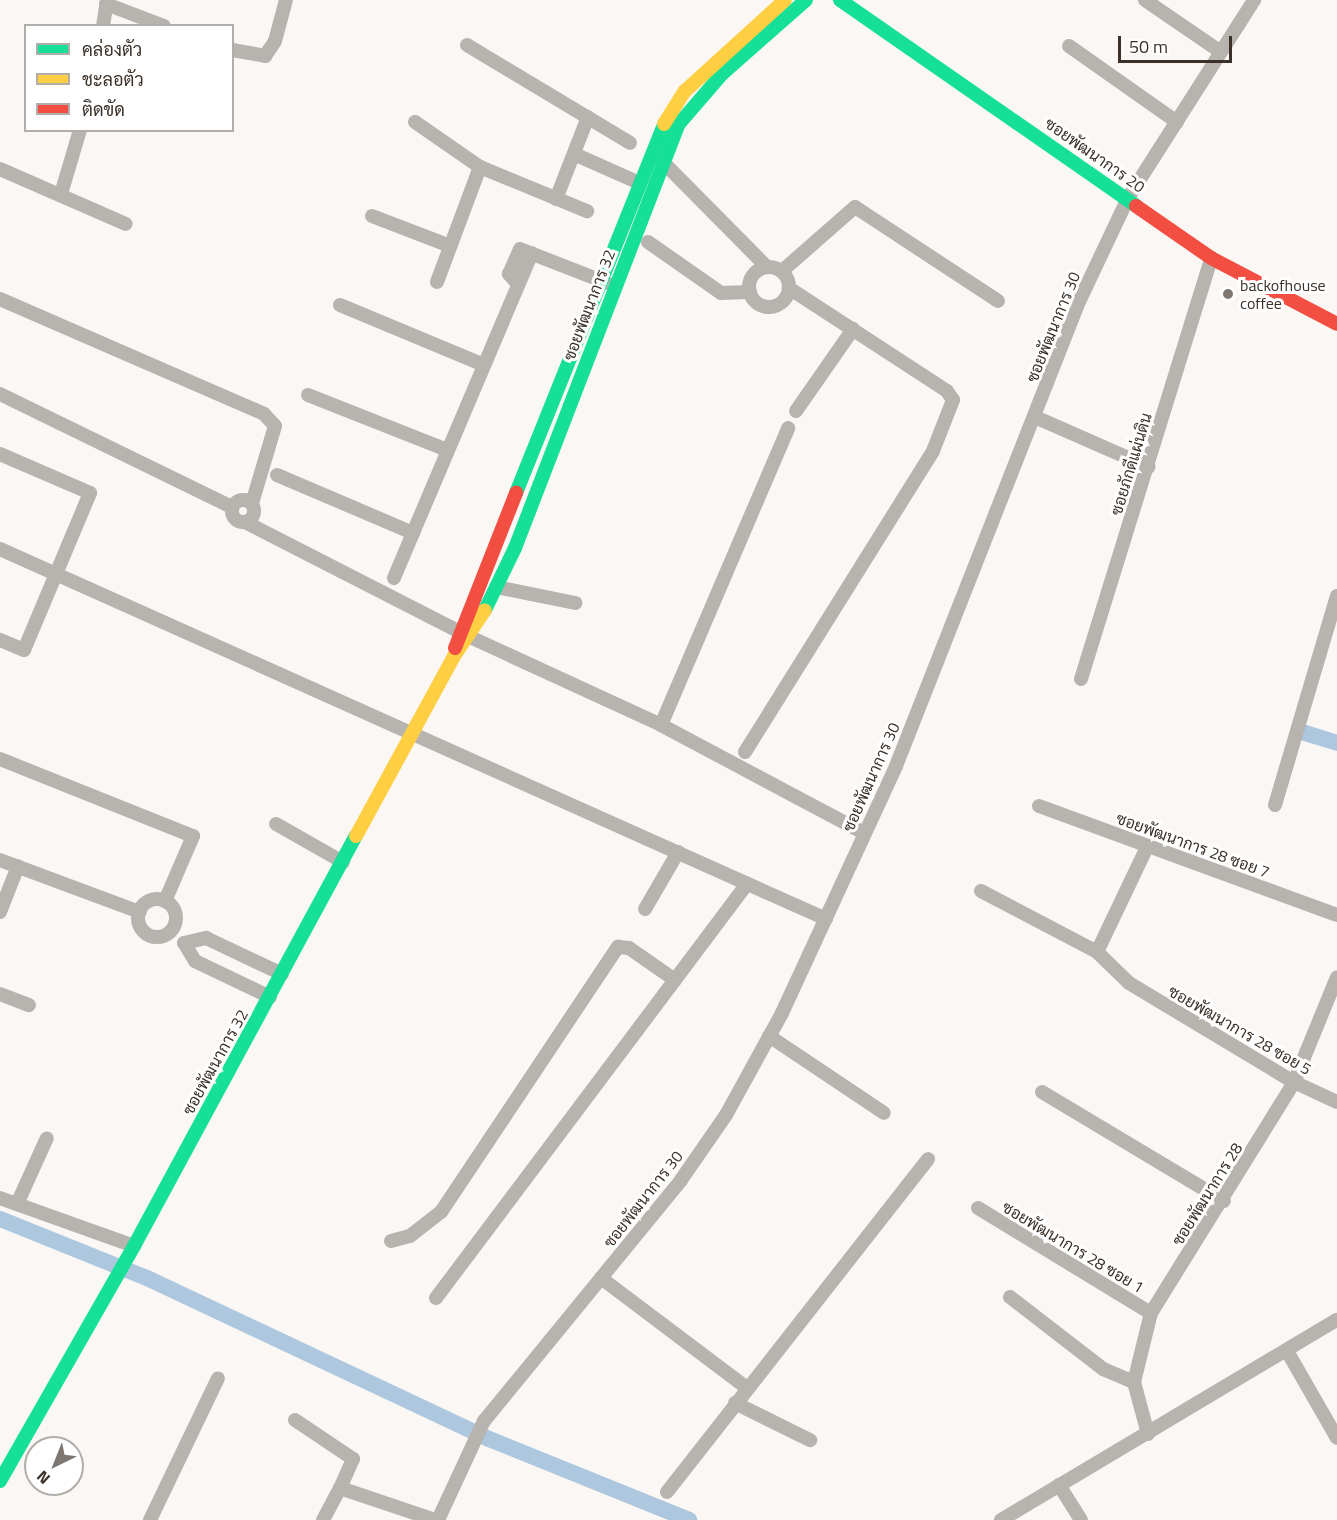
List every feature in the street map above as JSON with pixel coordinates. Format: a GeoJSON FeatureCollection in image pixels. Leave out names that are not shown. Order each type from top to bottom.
{"type":"FeatureCollection","features":[{"type":"Feature","properties":{"kind":"street"},"geometry":{"type":"LineString","coordinates":[[234,50],[265,56],[275,41],[286,0]]}},
{"type":"Feature","properties":{"kind":"street","name":"ซอยพัฒนาการ 32"},"geometry":{"type":"LineString","coordinates":[[0,1481],[132,1250],[454,656],[635,181],[663,122],[685,91],[784,0]]}},
{"type":"Feature","properties":{"kind":"street","name":"ซอยพัฒนาการ 32"},"geometry":{"type":"LineString","coordinates":[[464,634],[496,587],[545,472],[613,286],[662,161],[692,106],[806,0]]}},
{"type":"Feature","properties":{"kind":"street","name":"ซอยพัฒนาการ 20"},"geometry":{"type":"LineString","coordinates":[[840,0],[1128,198],[1211,258],[1337,324]]}},
{"type":"Feature","properties":{"kind":"street"},"geometry":{"type":"LineString","coordinates":[[1145,0],[1221,52]]}},
{"type":"Feature","properties":{"kind":"street","name":"ซอยพัฒนาการ 30"},"geometry":{"type":"LineString","coordinates":[[437,1520],[484,1421],[681,1180],[726,1115],[769,1036],[896,766],[1077,306],[1128,198],[1254,0]]}},
{"type":"Feature","properties":{"kind":"street"},"geometry":{"type":"LineString","coordinates":[[103,24],[106,2],[159,24]]}},
{"type":"Feature","properties":{"kind":"street"},"geometry":{"type":"LineString","coordinates":[[467,45],[630,143]]}},
{"type":"Feature","properties":{"kind":"street"},"geometry":{"type":"LineString","coordinates":[[1069,46],[1177,122]]}},
{"type":"Feature","properties":{"kind":"street"},"geometry":{"type":"LineString","coordinates":[[556,199],[588,117]]}},
{"type":"Feature","properties":{"kind":"street"},"geometry":{"type":"LineString","coordinates":[[415,122],[480,167],[587,211]]}},
{"type":"Feature","properties":{"kind":"street"},"geometry":{"type":"LineString","coordinates":[[61,194],[79,132]]}},
{"type":"Feature","properties":{"kind":"street"},"geometry":{"type":"LineString","coordinates":[[574,154],[635,181]]}},
{"type":"Feature","properties":{"kind":"street"},"geometry":{"type":"LineString","coordinates":[[662,161],[765,266],[782,271]]}},
{"type":"Feature","properties":{"kind":"street"},"geometry":{"type":"LineString","coordinates":[[437,282],[480,167]]}},
{"type":"Feature","properties":{"kind":"street"},"geometry":{"type":"LineString","coordinates":[[0,169],[126,224]]}},
{"type":"Feature","properties":{"kind":"street"},"geometry":{"type":"LineString","coordinates":[[782,271],[855,207],[998,301]]}},
{"type":"Feature","properties":{"kind":"street"},"geometry":{"type":"LineString","coordinates":[[372,216],[450,246]]}},
{"type":"Feature","properties":{"kind":"street"},"geometry":{"type":"LineString","coordinates":[[648,242],[721,293],[750,292]]}},
{"type":"Feature","properties":{"kind":"street"},"geometry":{"type":"LineString","coordinates":[[394,578],[516,282],[525,276],[532,253],[613,286]]}},
{"type":"Feature","properties":{"kind":"street","name":"ซอยภักดีแผ่นดิน"},"geometry":{"type":"LineString","coordinates":[[1081,679],[1149,467],[1211,258]]}},
{"type":"Feature","properties":{"kind":"street"},"geometry":{"type":"LineString","coordinates":[[765,266],[753,275],[750,292],[760,306],[772,308],[783,303],[789,288]]}},
{"type":"Feature","properties":{"kind":"street"},"geometry":{"type":"LineString","coordinates":[[745,752],[853,583],[949,417],[953,400],[947,391],[789,288],[782,271]]}},
{"type":"Feature","properties":{"kind":"street"},"geometry":{"type":"LineString","coordinates":[[0,299],[264,414],[275,426],[252,503],[254,515],[245,522]]}},
{"type":"Feature","properties":{"kind":"street"},"geometry":{"type":"LineString","coordinates":[[340,304],[482,364]]}},
{"type":"Feature","properties":{"kind":"street"},"geometry":{"type":"LineString","coordinates":[[796,411],[853,329]]}},
{"type":"Feature","properties":{"kind":"street"},"geometry":{"type":"LineString","coordinates":[[0,394],[232,507]]}},
{"type":"Feature","properties":{"kind":"street"},"geometry":{"type":"LineString","coordinates":[[308,395],[447,450]]}},
{"type":"Feature","properties":{"kind":"street"},"geometry":{"type":"LineString","coordinates":[[1035,417],[1149,467]]}},
{"type":"Feature","properties":{"kind":"street"},"geometry":{"type":"LineString","coordinates":[[662,725],[788,428]]}},
{"type":"Feature","properties":{"kind":"street"},"geometry":{"type":"LineString","coordinates":[[0,454],[90,493],[24,650],[0,640]]}},
{"type":"Feature","properties":{"kind":"street"},"geometry":{"type":"LineString","coordinates":[[528,466],[545,472]]}},
{"type":"Feature","properties":{"kind":"street"},"geometry":{"type":"LineString","coordinates":[[277,475],[413,533]]}},
{"type":"Feature","properties":{"kind":"street"},"geometry":{"type":"LineString","coordinates":[[232,507],[241,500],[252,503]]}},
{"type":"Feature","properties":{"kind":"street"},"geometry":{"type":"LineString","coordinates":[[232,507],[234,518],[464,634],[662,725],[864,833]]}},
{"type":"Feature","properties":{"kind":"street"},"geometry":{"type":"LineString","coordinates":[[0,549],[57,572],[826,919]]}},
{"type":"Feature","properties":{"kind":"street"},"geometry":{"type":"LineString","coordinates":[[496,587],[575,603]]}},
{"type":"Feature","properties":{"kind":"street"},"geometry":{"type":"LineString","coordinates":[[1275,805],[1337,596]]}},
{"type":"Feature","properties":{"kind":"street"},"geometry":{"type":"LineString","coordinates":[[0,759],[193,837],[165,901]]}},
{"type":"Feature","properties":{"kind":"street","name":"ซอยพัฒนาการ 28 ซอย 7"},"geometry":{"type":"LineString","coordinates":[[1039,806],[1337,915]]}},
{"type":"Feature","properties":{"kind":"street"},"geometry":{"type":"LineString","coordinates":[[276,824],[343,862]]}},
{"type":"Feature","properties":{"kind":"street"},"geometry":{"type":"LineString","coordinates":[[1097,952],[1147,847]]}},
{"type":"Feature","properties":{"kind":"street"},"geometry":{"type":"LineString","coordinates":[[645,909],[678,852]]}},
{"type":"Feature","properties":{"kind":"street"},"geometry":{"type":"LineString","coordinates":[[0,860],[140,912]]}},
{"type":"Feature","properties":{"kind":"street"},"geometry":{"type":"LineString","coordinates":[[0,912],[18,866]]}},
{"type":"Feature","properties":{"kind":"street"},"geometry":{"type":"LineString","coordinates":[[436,1298],[747,884]]}},
{"type":"Feature","properties":{"kind":"street","name":"ซอยพัฒนาการ 28 ซอย 5"},"geometry":{"type":"LineString","coordinates":[[981,891],[1097,952],[1128,983],[1294,1082],[1337,1102]]}},
{"type":"Feature","properties":{"kind":"street"},"geometry":{"type":"LineString","coordinates":[[165,901],[176,915],[170,932],[159,937],[147,934],[140,924],[140,912],[147,902],[165,901]]}},
{"type":"Feature","properties":{"kind":"street"},"geometry":{"type":"LineString","coordinates":[[170,932],[184,943],[195,961],[270,997]]}},
{"type":"Feature","properties":{"kind":"street"},"geometry":{"type":"LineString","coordinates":[[184,943],[206,938],[282,974]]}},
{"type":"Feature","properties":{"kind":"street"},"geometry":{"type":"LineString","coordinates":[[391,1241],[420,1230],[441,1212],[618,947],[629,948],[675,980]]}},
{"type":"Feature","properties":{"kind":"street","name":"ซอยพัฒนาการ 28"},"geometry":{"type":"LineString","coordinates":[[1148,1434],[1134,1382],[1150,1314],[1224,1202],[1294,1082],[1337,977]]}},
{"type":"Feature","properties":{"kind":"street"},"geometry":{"type":"LineString","coordinates":[[0,994],[29,1005]]}},
{"type":"Feature","properties":{"kind":"street"},"geometry":{"type":"LineString","coordinates":[[769,1036],[884,1113]]}},
{"type":"Feature","properties":{"kind":"street"},"geometry":{"type":"LineString","coordinates":[[1042,1092],[1224,1202]]}},
{"type":"Feature","properties":{"kind":"street"},"geometry":{"type":"LineString","coordinates":[[17,1204],[47,1138]]}},
{"type":"Feature","properties":{"kind":"street"},"geometry":{"type":"LineString","coordinates":[[667,1492],[735,1402],[928,1159]]}},
{"type":"Feature","properties":{"kind":"street"},"geometry":{"type":"LineString","coordinates":[[0,1198],[132,1250]]}},
{"type":"Feature","properties":{"kind":"street","name":"ซอยพัฒนาการ 28 ซอย 1"},"geometry":{"type":"LineString","coordinates":[[978,1208],[1150,1314]]}},
{"type":"Feature","properties":{"kind":"street"},"geometry":{"type":"LineString","coordinates":[[601,1278],[747,1388]]}},
{"type":"Feature","properties":{"kind":"street"},"geometry":{"type":"LineString","coordinates":[[1010,1297],[1103,1369],[1134,1382]]}},
{"type":"Feature","properties":{"kind":"street"},"geometry":{"type":"LineString","coordinates":[[1001,1520],[1337,1320]]}},
{"type":"Feature","properties":{"kind":"street"},"geometry":{"type":"LineString","coordinates":[[1287,1351],[1337,1438]]}},
{"type":"Feature","properties":{"kind":"street"},"geometry":{"type":"LineString","coordinates":[[150,1520],[218,1378]]}},
{"type":"Feature","properties":{"kind":"street"},"geometry":{"type":"LineString","coordinates":[[735,1402],[810,1440]]}},
{"type":"Feature","properties":{"kind":"street"},"geometry":{"type":"LineString","coordinates":[[295,1420],[353,1459],[322,1520]]}},
{"type":"Feature","properties":{"kind":"street"},"geometry":{"type":"LineString","coordinates":[[1059,1485],[1081,1520]]}},
{"type":"Feature","properties":{"kind":"street"},"geometry":{"type":"LineString","coordinates":[[340,1488],[437,1520]]}},
{"type":"Feature","properties":{"kind":"waterway"},"geometry":{"type":"LineString","coordinates":[[1305,733],[1337,743]]}},
{"type":"Feature","properties":{"kind":"waterway"},"geometry":{"type":"LineString","coordinates":[[0,1219],[147,1278],[489,1439],[689,1520]]}},
{"type":"Feature","properties":{"kind":"traffic: fast"},"geometry":{"type":"LineString","coordinates":[[485,610],[515,548],[678,125],[722,74],[806,0]]}},
{"type":"Feature","properties":{"kind":"traffic: fast"},"geometry":{"type":"LineString","coordinates":[[840,0],[1136,206]]}},
{"type":"Feature","properties":{"kind":"traffic: fast"},"geometry":{"type":"LineString","coordinates":[[516,493],[664,124]]}},
{"type":"Feature","properties":{"kind":"traffic: fast"},"geometry":{"type":"LineString","coordinates":[[0,1481],[134,1246],[356,836]]}},
{"type":"Feature","properties":{"kind":"traffic: slow"},"geometry":{"type":"LineString","coordinates":[[664,124],[685,91],[785,0]]}},
{"type":"Feature","properties":{"kind":"traffic: slow"},"geometry":{"type":"LineString","coordinates":[[356,836],[454,656],[485,610]]}},
{"type":"Feature","properties":{"kind":"traffic: jam"},"geometry":{"type":"LineString","coordinates":[[1136,206],[1211,258],[1337,324]]}},
{"type":"Feature","properties":{"kind":"traffic: jam"},"geometry":{"type":"LineString","coordinates":[[455,648],[516,493]]}},
{"type":"Feature","properties":{"kind":"place","name":"backofhouse coffee"},"geometry":{"type":"Point","coordinates":[1228,294]}}]}
